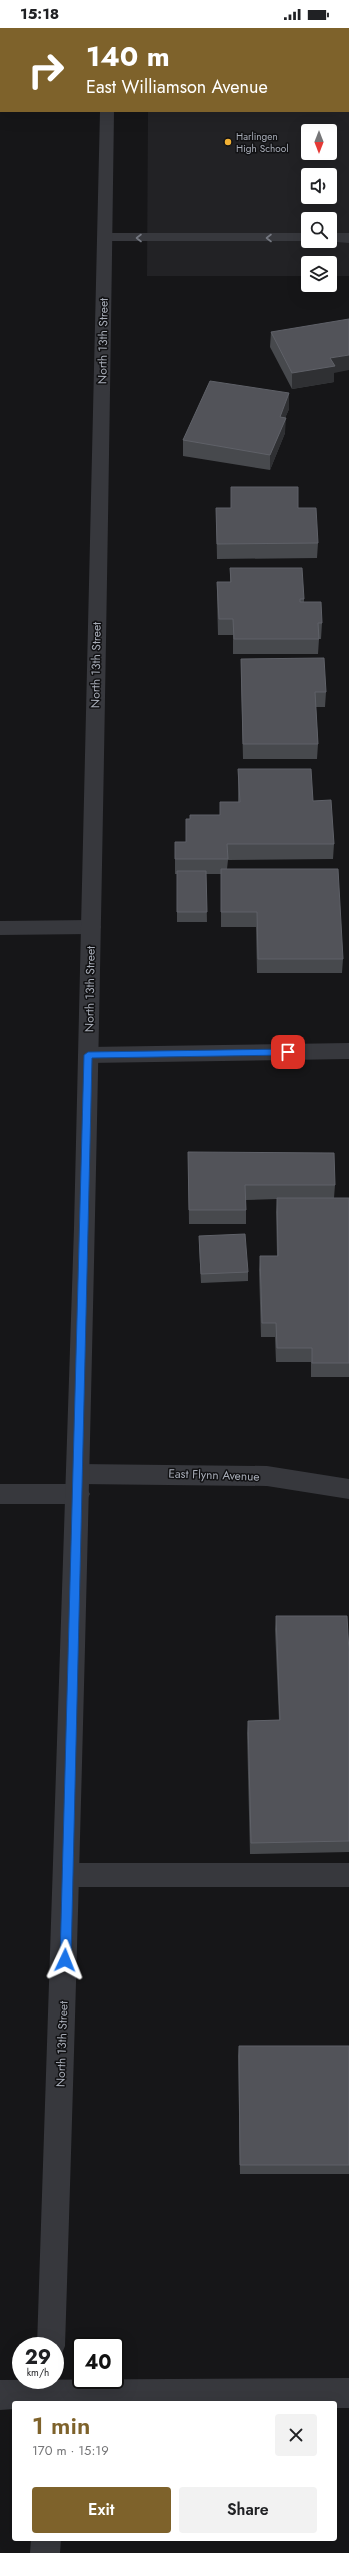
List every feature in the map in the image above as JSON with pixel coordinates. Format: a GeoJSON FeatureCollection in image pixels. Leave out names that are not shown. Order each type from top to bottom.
{"type":"FeatureCollection","features":[{"type":"Feature","properties":{"kind":"street","name":"North 13th Street"},"geometry":{"type":"LineString","coordinates":[[51,2337],[68,1875],[78,1484],[91,927],[107,112]]}},
{"type":"Feature","properties":{"kind":"street"},"geometry":{"type":"LineString","coordinates":[[105,238],[301,238]]}},
{"type":"Feature","properties":{"kind":"street"},"geometry":{"type":"LineString","coordinates":[[337,238],[349,238]]}},
{"type":"Feature","properties":{"kind":"street"},"geometry":{"type":"LineString","coordinates":[[0,928],[91,927]]}},
{"type":"Feature","properties":{"kind":"street"},"geometry":{"type":"LineString","coordinates":[[88,1055],[349,1051]]}},
{"type":"Feature","properties":{"kind":"street","name":"East Flynn Avenue"},"geometry":{"type":"LineString","coordinates":[[0,1494],[78,1484],[267,1476],[349,1489]]}},
{"type":"Feature","properties":{"kind":"street"},"geometry":{"type":"LineString","coordinates":[[68,1875],[349,1875]]}},
{"type":"Feature","properties":{"kind":"street"},"geometry":{"type":"LineString","coordinates":[[0,2395],[49,2392],[349,2393]]}},
{"type":"Feature","properties":{"kind":"street"},"geometry":{"type":"LineString","coordinates":[[45,2553],[46,2541]]}},
{"type":"Feature","properties":{"kind":"shaded area","name":"Harlingen High School"},"geometry":{"type":"Polygon","coordinates":[[[148,112],[349,112],[349,276],[337,276],[337,256],[301,256],[301,276],[147,276],[148,112]]]}},
{"type":"Feature","properties":{"kind":"building"},"geometry":{"type":"Polygon","coordinates":[[[349,319],[349,355],[330,358],[335,366],[292,373],[271,332],[349,319]]]}},
{"type":"Feature","properties":{"kind":"building"},"geometry":{"type":"Polygon","coordinates":[[[210,381],[289,393],[280,417],[286,418],[270,455],[183,440],[210,381]]]}},
{"type":"Feature","properties":{"kind":"building"},"geometry":{"type":"Polygon","coordinates":[[[231,487],[298,487],[298,508],[316,508],[318,543],[217,544],[216,508],[231,508],[231,487]]]}},
{"type":"Feature","properties":{"kind":"building"},"geometry":{"type":"Polygon","coordinates":[[[230,568],[302,568],[304,599],[300,599],[300,602],[321,602],[322,623],[318,623],[319,639],[234,639],[233,619],[219,619],[217,582],[231,582],[230,568]]]}},
{"type":"Feature","properties":{"kind":"building"},"geometry":{"type":"Polygon","coordinates":[[[324,658],[326,692],[315,692],[318,744],[243,744],[241,659],[324,658]]]}},
{"type":"Feature","properties":{"kind":"building"},"geometry":{"type":"Polygon","coordinates":[[[238,769],[311,769],[313,801],[331,800],[334,844],[227,844],[228,859],[175,859],[175,842],[186,842],[186,819],[190,819],[190,815],[220,815],[220,802],[240,802],[238,769]]]}},
{"type":"Feature","properties":{"kind":"building"},"geometry":{"type":"Polygon","coordinates":[[[221,869],[338,869],[343,959],[258,959],[257,912],[221,912],[221,869]]]}},
{"type":"Feature","properties":{"kind":"building"},"geometry":{"type":"Polygon","coordinates":[[[177,871],[206,871],[207,912],[177,912],[177,871]]]}},
{"type":"Feature","properties":{"kind":"building"},"geometry":{"type":"Polygon","coordinates":[[[188,1152],[334,1153],[335,1185],[245,1185],[246,1210],[189,1210],[188,1152]]]}},
{"type":"Feature","properties":{"kind":"building"},"geometry":{"type":"Polygon","coordinates":[[[277,1198],[349,1198],[349,1363],[312,1363],[312,1348],[277,1348],[276,1323],[262,1323],[260,1256],[278,1256],[277,1198]]]}},
{"type":"Feature","properties":{"kind":"building"},"geometry":{"type":"Polygon","coordinates":[[[245,1234],[248,1272],[201,1274],[199,1236],[245,1234]]]}},
{"type":"Feature","properties":{"kind":"building"},"geometry":{"type":"Polygon","coordinates":[[[276,1616],[347,1616],[349,1652],[349,1841],[251,1843],[248,1721],[280,1720],[276,1616]]]}},
{"type":"Feature","properties":{"kind":"building"},"geometry":{"type":"Polygon","coordinates":[[[239,2046],[349,2046],[349,2165],[240,2165],[239,2046]]]}},
{"type":"Feature","properties":{"kind":"place","name":"Harlingen High School"},"geometry":{"type":"Point","coordinates":[228,142]}},
{"type":"Feature","properties":{"kind":"route"},"geometry":{"type":"LineString","coordinates":[[65,1960],[78,1510],[88,1055],[288,1052]]}}]}
